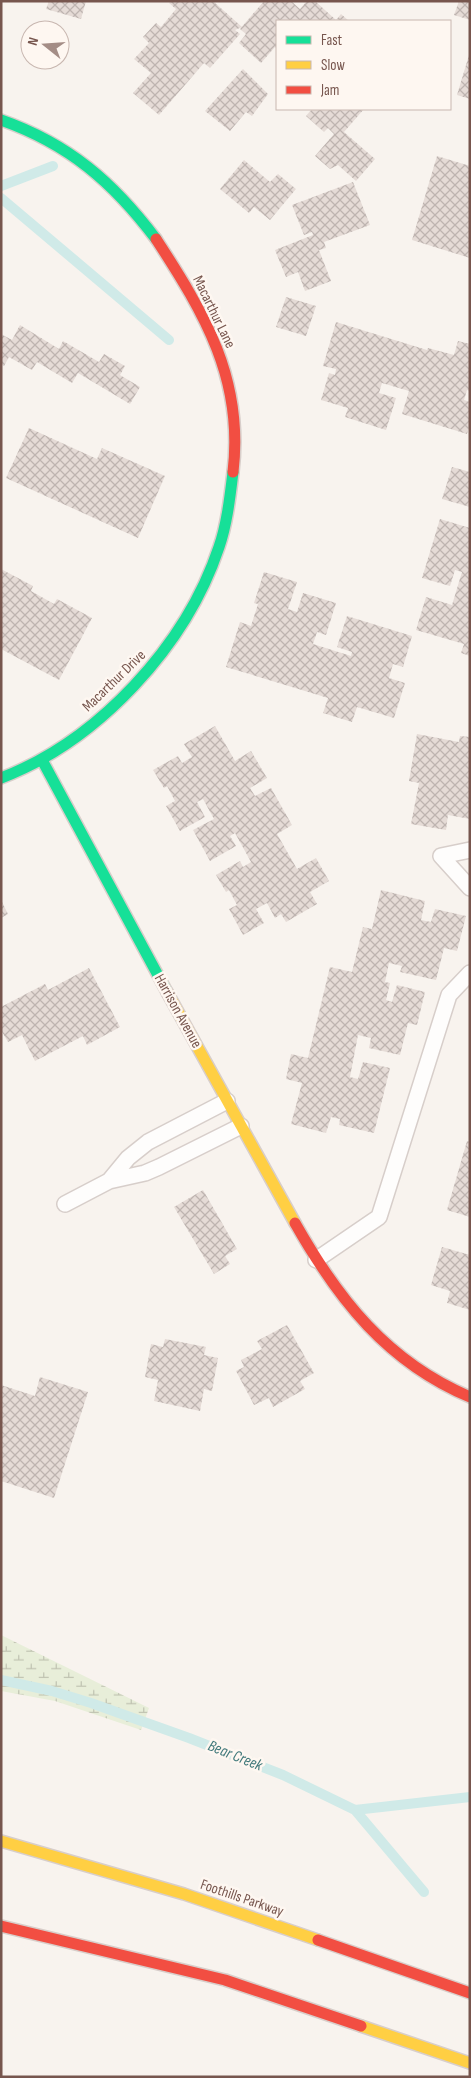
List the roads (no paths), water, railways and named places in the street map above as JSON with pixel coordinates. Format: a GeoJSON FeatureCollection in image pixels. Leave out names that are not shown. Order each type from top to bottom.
{"type":"FeatureCollection","features":[{"type":"Feature","properties":{"kind":"main road","name":"Macarthur Lane"},"geometry":{"type":"LineString","coordinates":[[1,120],[40,135],[77,158],[112,185],[158,241],[197,304],[226,373],[234,407],[235,468],[219,547],[198,597]]}},
{"type":"Feature","properties":{"kind":"main road","name":"Macarthur Drive"},"geometry":{"type":"LineString","coordinates":[[1,778],[42,760],[106,713],[162,655],[186,621],[198,597]]}},
{"type":"Feature","properties":{"kind":"main road","name":"Harrison Avenue"},"geometry":{"type":"LineString","coordinates":[[42,760],[316,1260],[346,1302],[381,1342],[407,1364],[453,1391],[470,1396]]}},
{"type":"Feature","properties":{"kind":"main road","name":"Foothills Parkway"},"geometry":{"type":"LineString","coordinates":[[1,1841],[184,1894],[470,1993]]}},
{"type":"Feature","properties":{"kind":"main road"},"geometry":{"type":"LineString","coordinates":[[1,1926],[207,1975],[470,2063]]}},
{"type":"Feature","properties":{"kind":"lane"},"geometry":{"type":"LineString","coordinates":[[470,850],[441,856],[470,888]]}},
{"type":"Feature","properties":{"kind":"lane"},"geometry":{"type":"LineString","coordinates":[[316,1260],[379,1217],[449,995],[470,973]]}},
{"type":"Feature","properties":{"kind":"lane"},"geometry":{"type":"LineString","coordinates":[[109,1181],[128,1158],[148,1142],[227,1100]]}},
{"type":"Feature","properties":{"kind":"lane"},"geometry":{"type":"LineString","coordinates":[[65,1204],[109,1181],[145,1173],[241,1126]]}},
{"type":"Feature","properties":{"kind":"waterway"},"geometry":{"type":"LineString","coordinates":[[1,186],[53,166]]}},
{"type":"Feature","properties":{"kind":"waterway"},"geometry":{"type":"LineString","coordinates":[[1,198],[169,340]]}},
{"type":"Feature","properties":{"kind":"waterway","name":"Bear Creek"},"geometry":{"type":"LineString","coordinates":[[1,1680],[52,1691],[91,1703],[189,1738],[283,1775],[355,1810],[470,1797]]}},
{"type":"Feature","properties":{"kind":"waterway"},"geometry":{"type":"LineString","coordinates":[[355,1810],[424,1892]]}}]}
